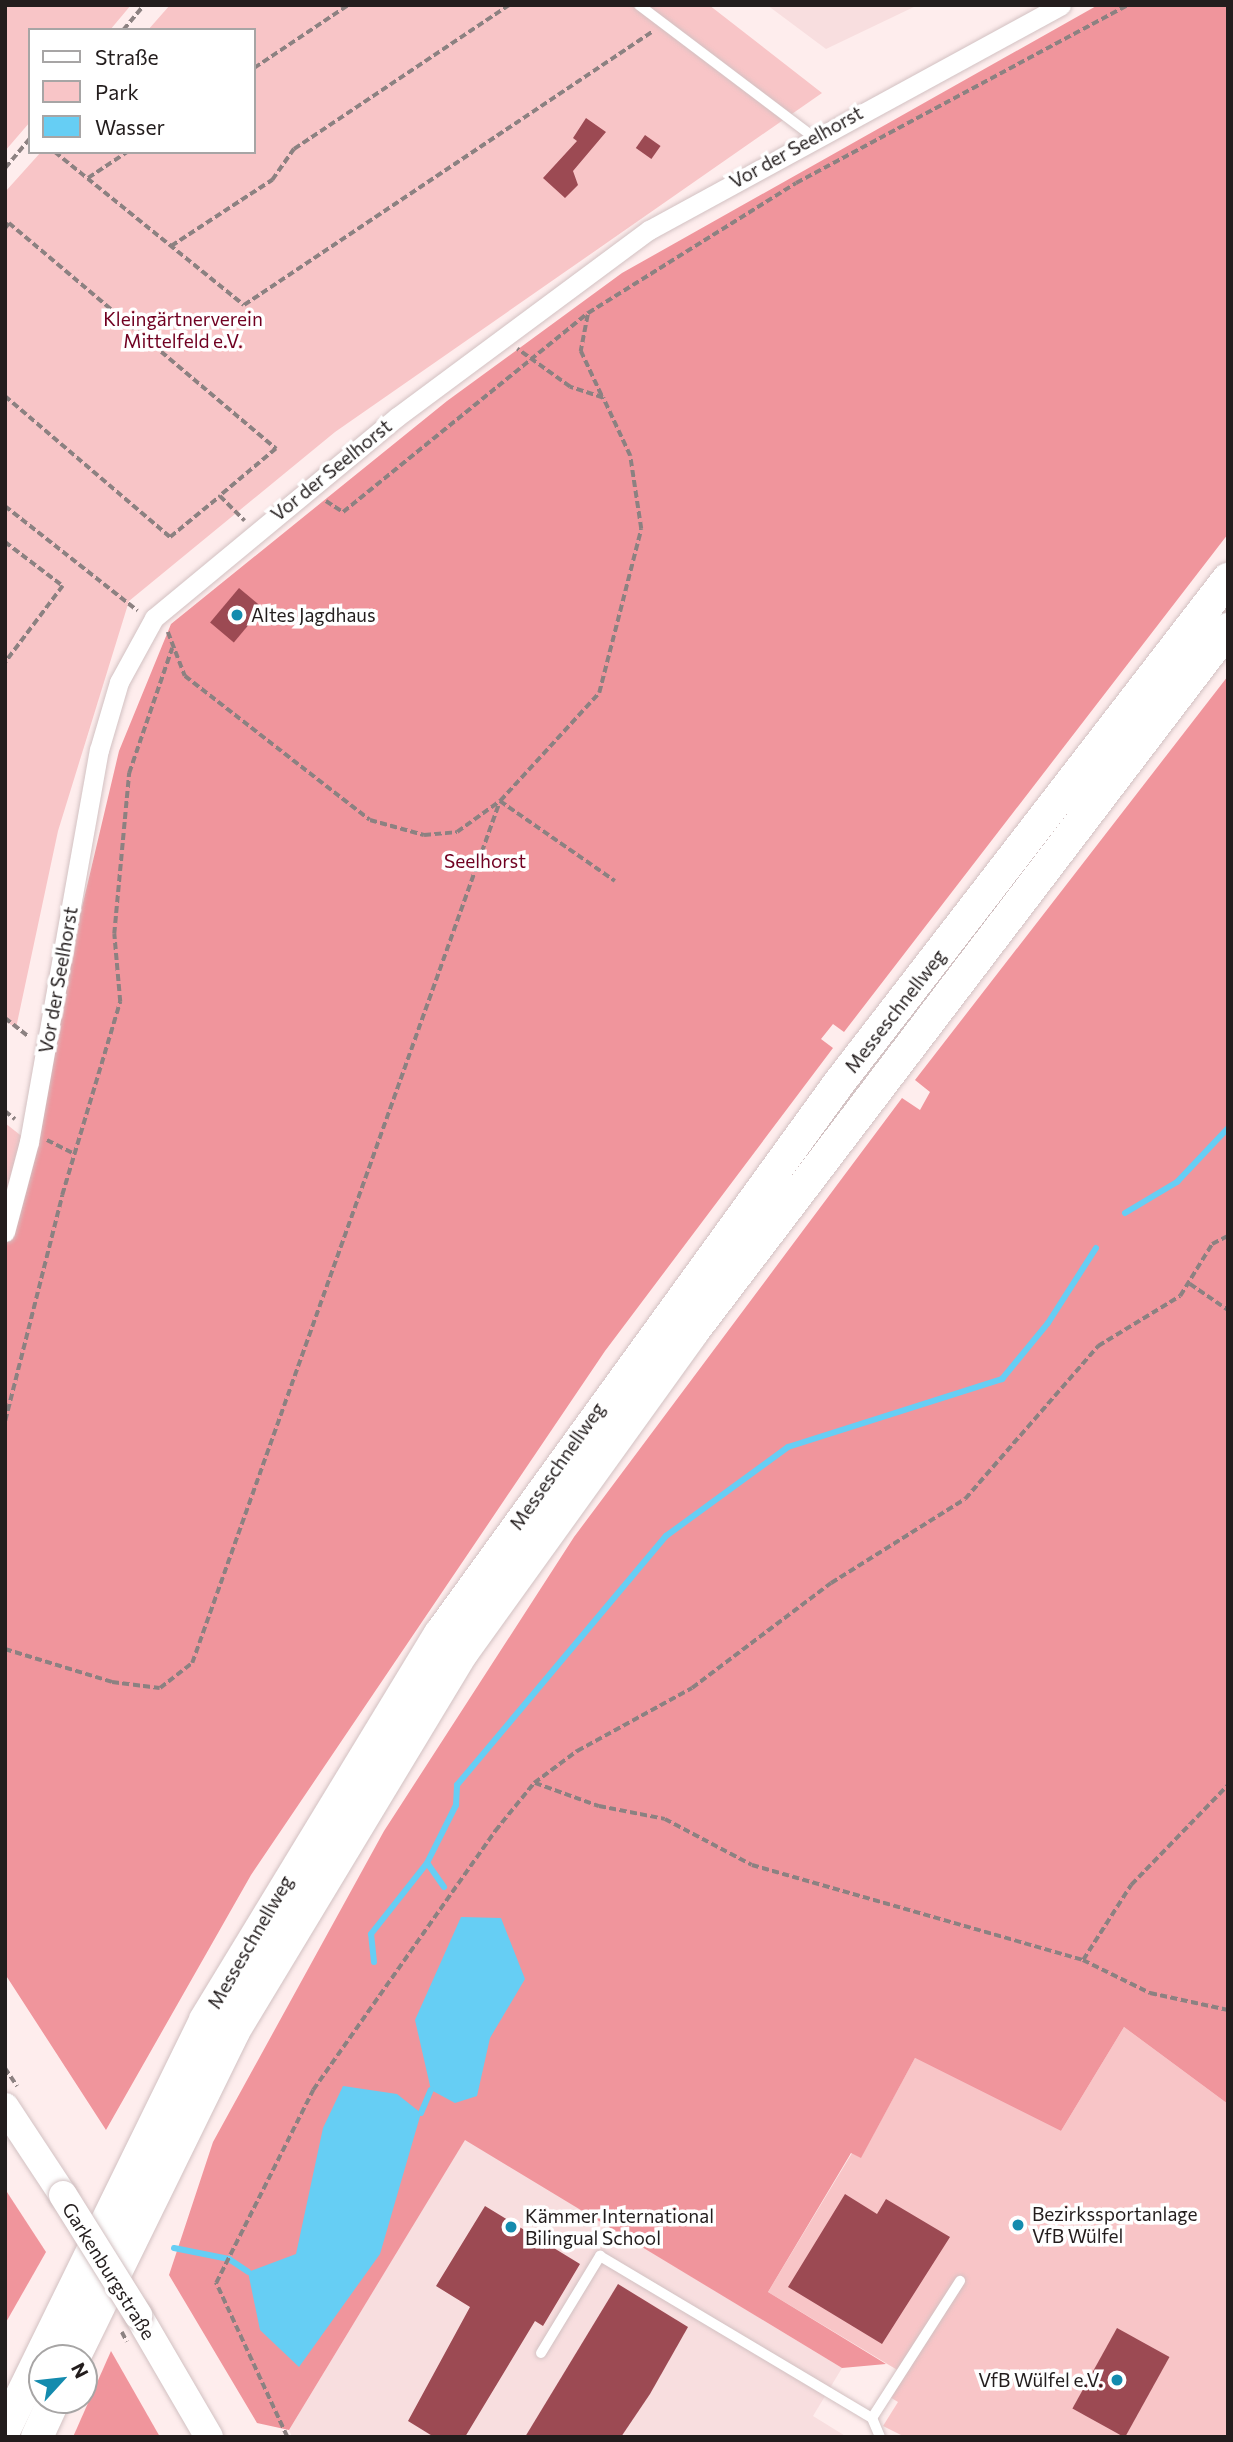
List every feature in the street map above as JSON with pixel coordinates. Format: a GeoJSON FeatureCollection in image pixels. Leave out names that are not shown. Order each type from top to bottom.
{"type":"FeatureCollection","features":[{"type":"Feature","properties":{"kind":"highway","name":"Messeschnellweg"},"geometry":{"type":"LineString","coordinates":[[5,2429],[52,2323],[205,2020],[440,1634],[831,1094],[1228,579]]}},
{"type":"Feature","properties":{"kind":"highway","name":"Messeschnellweg"},"geometry":{"type":"LineString","coordinates":[[81,2344],[234,2031],[463,1652],[692,1333],[1228,629]]}},
{"type":"Feature","properties":{"kind":"highway"},"geometry":{"type":"LineString","coordinates":[[5,2374],[52,2323]]}},
{"type":"Feature","properties":{"kind":"highway"},"geometry":{"type":"LineString","coordinates":[[37,2437],[48,2414]]}},
{"type":"Feature","properties":{"kind":"main road","name":"Garkenburgstraße"},"geometry":{"type":"LineString","coordinates":[[5,2107],[138,2315],[209,2437]]}},
{"type":"Feature","properties":{"kind":"street","name":"Vor der Seelhorst"},"geometry":{"type":"LineString","coordinates":[[5,1232],[46,1050],[99,750],[119,682],[154,618],[255,531],[504,334],[649,230],[812,136],[1061,5]]}},
{"type":"Feature","properties":{"kind":"lane"},"geometry":{"type":"LineString","coordinates":[[639,5],[812,136]]}},
{"type":"Feature","properties":{"kind":"lane"},"geometry":{"type":"LineString","coordinates":[[541,2353],[600,2256],[872,2418],[880,2437]]}},
{"type":"Feature","properties":{"kind":"lane"},"geometry":{"type":"LineString","coordinates":[[872,2418],[960,2281]]}},
{"type":"Feature","properties":{"kind":"path"},"geometry":{"type":"LineString","coordinates":[[124,28],[144,5]]}},
{"type":"Feature","properties":{"kind":"path"},"geometry":{"type":"LineString","coordinates":[[256,67],[348,5]]}},
{"type":"Feature","properties":{"kind":"path"},"geometry":{"type":"LineString","coordinates":[[171,246],[272,180],[294,149],[509,5]]}},
{"type":"Feature","properties":{"kind":"path"},"geometry":{"type":"LineString","coordinates":[[307,489],[343,512],[588,313],[796,183],[1129,5]]}},
{"type":"Feature","properties":{"kind":"path"},"geometry":{"type":"LineString","coordinates":[[57,154],[244,305],[664,24]]}},
{"type":"Feature","properties":{"kind":"path"},"geometry":{"type":"LineString","coordinates":[[5,168],[28,140]]}},
{"type":"Feature","properties":{"kind":"path"},"geometry":{"type":"LineString","coordinates":[[88,179],[124,154]]}},
{"type":"Feature","properties":{"kind":"path"},"geometry":{"type":"LineString","coordinates":[[5,228],[9,223],[276,449],[170,537],[5,396]]}},
{"type":"Feature","properties":{"kind":"path"},"geometry":{"type":"LineString","coordinates":[[5,506],[122,604],[165,621],[172,648],[185,676],[370,820],[424,835],[457,832],[500,801],[599,693],[640,529],[630,456],[581,351],[588,313]]}},
{"type":"Feature","properties":{"kind":"path"},"geometry":{"type":"LineString","coordinates":[[504,334],[530,362],[570,387],[603,398]]}},
{"type":"Feature","properties":{"kind":"path"},"geometry":{"type":"LineString","coordinates":[[220,496],[255,531]]}},
{"type":"Feature","properties":{"kind":"path"},"geometry":{"type":"LineString","coordinates":[[5,541],[63,586],[5,663]]}},
{"type":"Feature","properties":{"kind":"path"},"geometry":{"type":"LineString","coordinates":[[5,1421],[74,1154],[120,1002],[114,934],[129,773],[172,648]]}},
{"type":"Feature","properties":{"kind":"path"},"geometry":{"type":"LineString","coordinates":[[500,801],[615,881]]}},
{"type":"Feature","properties":{"kind":"path"},"geometry":{"type":"LineString","coordinates":[[5,1649],[112,1682],[160,1688],[192,1663],[500,801]]}},
{"type":"Feature","properties":{"kind":"path"},"geometry":{"type":"LineString","coordinates":[[5,1018],[46,1050]]}},
{"type":"Feature","properties":{"kind":"path"},"geometry":{"type":"LineString","coordinates":[[30,1130],[74,1154]]}},
{"type":"Feature","properties":{"kind":"path"},"geometry":{"type":"LineString","coordinates":[[286,2436],[223,2308],[216,2283],[313,2090],[534,1783],[577,1751],[692,1688],[831,1583],[965,1499],[1098,1346],[1190,1284],[1212,1244],[1228,1236]]}},
{"type":"Feature","properties":{"kind":"path"},"geometry":{"type":"LineString","coordinates":[[1190,1284],[1228,1310]]}},
{"type":"Feature","properties":{"kind":"path"},"geometry":{"type":"LineString","coordinates":[[534,1783],[599,1806],[665,1819],[752,1865],[1083,1960],[1150,1993],[1228,2010]]}},
{"type":"Feature","properties":{"kind":"path"},"geometry":{"type":"LineString","coordinates":[[1083,1960],[1131,1885],[1228,1785]]}},
{"type":"Feature","properties":{"kind":"shaded area"},"geometry":{"type":"Polygon","coordinates":[[[767,5],[918,5],[826,49],[767,5]]]}},
{"type":"Feature","properties":{"kind":"shaded area","name":"Kämmer International Bilingual School"},"geometry":{"type":"Polygon","coordinates":[[[465,2139],[842,2368],[813,2416],[847,2437],[292,2437],[289,2430],[465,2139]]]}},
{"type":"Feature","properties":{"kind":"green space"},"geometry":{"type":"Polygon","coordinates":[[[5,5],[131,5],[112,28],[28,28],[28,124],[5,151],[5,5]]]}},
{"type":"Feature","properties":{"kind":"green space","name":"Kleingärtnerverein Mittelfeld e.V."},"geometry":{"type":"Polygon","coordinates":[[[170,5],[709,5],[822,93],[335,432],[129,601],[58,831],[16,1028],[5,1021],[5,192],[39,154],[256,154],[256,28],[150,28],[170,5]]]}},
{"type":"Feature","properties":{"kind":"green space","name":"Seelhorst"},"geometry":{"type":"Polygon","coordinates":[[[1098,5],[1228,5],[1228,534],[844,1032],[833,1024],[821,1039],[833,1048],[605,1351],[251,1875],[106,2130],[5,1974],[5,1232],[119,751],[171,624],[447,401],[622,273],[1098,5]]]}},
{"type":"Feature","properties":{"kind":"green space"},"geometry":{"type":"Polygon","coordinates":[[[1228,676],[1228,2104],[1124,2027],[1061,2131],[915,2058],[861,2158],[851,2153],[768,2292],[886,2364],[842,2368],[465,2140],[289,2430],[257,2423],[169,2275],[213,2142],[384,1831],[574,1537],[902,1098],[920,1110],[930,1092],[915,1080],[1228,676]]]}},
{"type":"Feature","properties":{"kind":"green space"},"geometry":{"type":"Polygon","coordinates":[[[5,1123],[29,1142],[5,1232],[5,1123]]]}},
{"type":"Feature","properties":{"kind":"green space","name":"Bezirkssportanlage VfB Wülfel"},"geometry":{"type":"Polygon","coordinates":[[[1124,2027],[1228,2104],[1228,2437],[905,2437],[883,2426],[898,2402],[885,2394],[899,2371],[768,2292],[852,2153],[861,2157],[915,2058],[1061,2131],[1124,2027]]]}},
{"type":"Feature","properties":{"kind":"green space"},"geometry":{"type":"Polygon","coordinates":[[[5,2189],[46,2252],[5,2324],[5,2189]]]}},
{"type":"Feature","properties":{"kind":"green space"},"geometry":{"type":"Polygon","coordinates":[[[111,2351],[160,2437],[73,2437],[83,2414],[98,2414],[98,2380],[111,2351]]]}},
{"type":"Feature","properties":{"kind":"water"},"geometry":{"type":"Polygon","coordinates":[[[461,1917],[501,1918],[525,1979],[490,2038],[477,2096],[455,2103],[431,2090],[415,2020],[461,1917]]]}},
{"type":"Feature","properties":{"kind":"water"},"geometry":{"type":"Polygon","coordinates":[[[343,2086],[397,2094],[421,2113],[380,2254],[299,2367],[260,2330],[248,2272],[296,2254],[323,2128],[343,2086]]]}},
{"type":"Feature","properties":{"kind":"building"},"geometry":{"type":"Polygon","coordinates":[[[586,118],[606,132],[573,171],[578,185],[565,198],[543,178],[577,141],[573,138],[586,118]]]}},
{"type":"Feature","properties":{"kind":"building"},"geometry":{"type":"Polygon","coordinates":[[[645,135],[661,146],[651,159],[636,148],[645,135]]]}},
{"type":"Feature","properties":{"kind":"building","name":"Altes Jagdhaus"},"geometry":{"type":"Polygon","coordinates":[[[239,588],[263,608],[234,642],[210,622],[239,588]]]}},
{"type":"Feature","properties":{"kind":"building"},"geometry":{"type":"Polygon","coordinates":[[[845,2194],[877,2214],[886,2199],[950,2237],[882,2344],[788,2287],[845,2194]]]}},
{"type":"Feature","properties":{"kind":"building"},"geometry":{"type":"Polygon","coordinates":[[[485,2206],[580,2264],[543,2326],[535,2321],[465,2437],[434,2437],[408,2421],[470,2307],[436,2286],[485,2206]]]}},
{"type":"Feature","properties":{"kind":"building"},"geometry":{"type":"Polygon","coordinates":[[[618,2284],[688,2327],[650,2394],[621,2437],[525,2437],[618,2284]]]}},
{"type":"Feature","properties":{"kind":"building","name":"VfB Wülfel e.V."},"geometry":{"type":"Polygon","coordinates":[[[1117,2328],[1169,2357],[1125,2437],[1072,2408],[1117,2328]]]}},
{"type":"Feature","properties":{"kind":"waterway"},"geometry":{"type":"LineString","coordinates":[[1125,1213],[1177,1182],[1228,1128]]}},
{"type":"Feature","properties":{"kind":"waterway"},"geometry":{"type":"LineString","coordinates":[[444,1887],[427,1863],[456,1805],[457,1785],[666,1536],[788,1447],[1002,1379],[1048,1323],[1096,1248]]}},
{"type":"Feature","properties":{"kind":"waterway"},"geometry":{"type":"LineString","coordinates":[[374,1962],[371,1934],[427,1863]]}},
{"type":"Feature","properties":{"kind":"waterway"},"geometry":{"type":"LineString","coordinates":[[421,2113],[431,2090]]}},
{"type":"Feature","properties":{"kind":"waterway"},"geometry":{"type":"LineString","coordinates":[[174,2248],[229,2259],[248,2272]]}},
{"type":"Feature","properties":{"kind":"place","name":"Altes Jagdhaus"},"geometry":{"type":"Point","coordinates":[237,615]}},
{"type":"Feature","properties":{"kind":"place","name":"Bezirkssportanlage VfB Wülfel"},"geometry":{"type":"Point","coordinates":[1018,2225]}},
{"type":"Feature","properties":{"kind":"place","name":"Kämmer International Bilingual School"},"geometry":{"type":"Point","coordinates":[511,2227]}},
{"type":"Feature","properties":{"kind":"place","name":"VfB Wülfel e.V."},"geometry":{"type":"Point","coordinates":[1117,2380]}}]}
